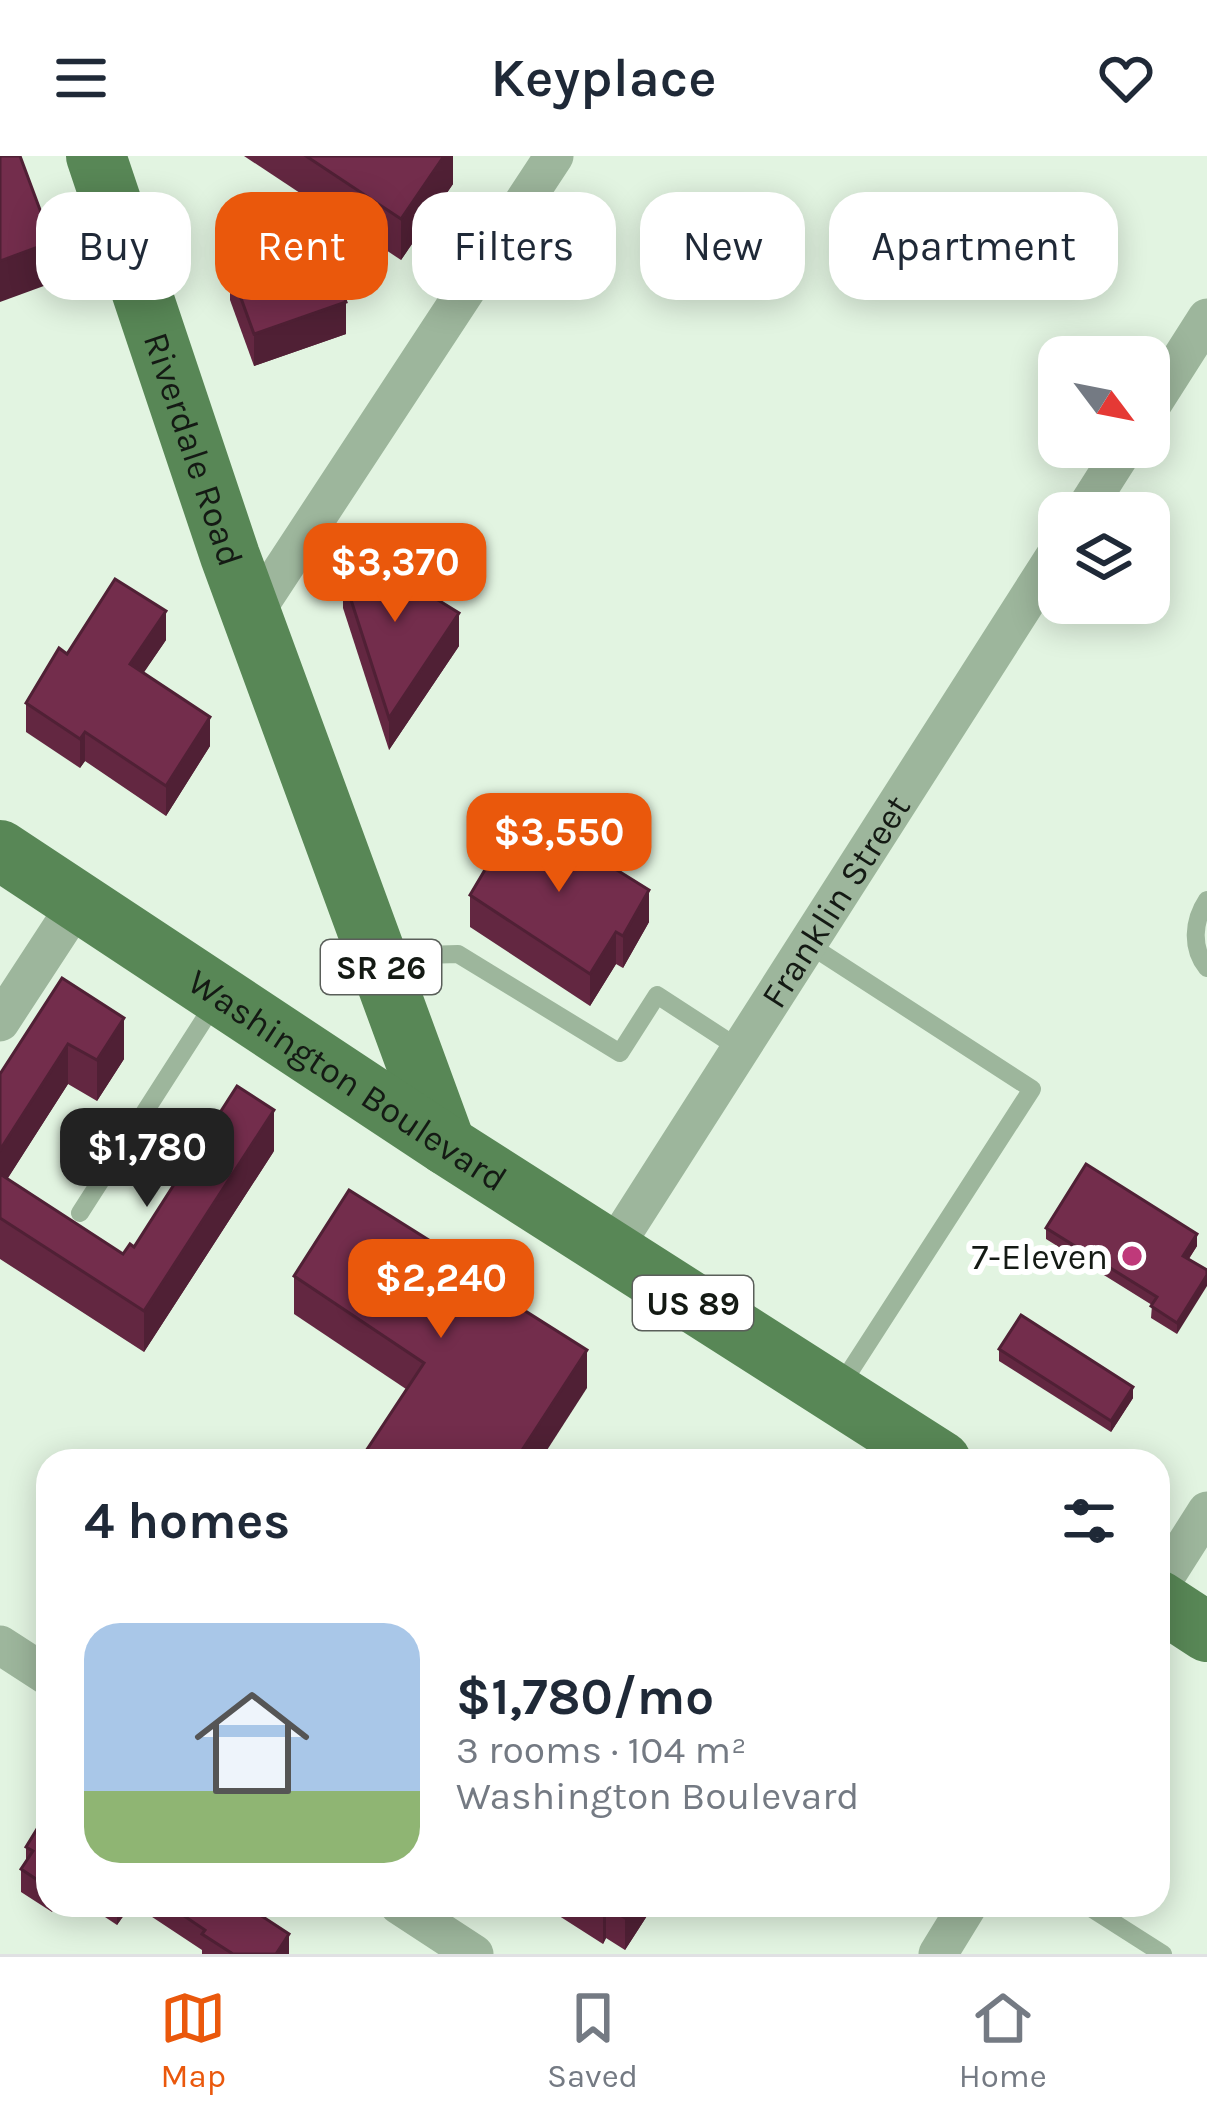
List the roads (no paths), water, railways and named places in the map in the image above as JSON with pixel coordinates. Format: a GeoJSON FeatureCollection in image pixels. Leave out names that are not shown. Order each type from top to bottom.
{"type":"FeatureCollection","features":[{"type":"Feature","properties":{"kind":"main road","name":"Riverdale Road"},"geometry":{"type":"LineString","coordinates":[[96,156],[252,616],[446,1144]]}},
{"type":"Feature","properties":{"kind":"main road","name":"Washington Boulevard"},"geometry":{"type":"LineString","coordinates":[[0,850],[922,1449]]}},
{"type":"Feature","properties":{"kind":"main road"},"geometry":{"type":"LineString","coordinates":[[1170,1608],[1207,1632]]}},
{"type":"Feature","properties":{"kind":"street"},"geometry":{"type":"LineString","coordinates":[[252,616],[554,156]]}},
{"type":"Feature","properties":{"kind":"street"},"geometry":{"type":"LineString","coordinates":[[1170,376],[1207,318]]}},
{"type":"Feature","properties":{"kind":"street","name":"Franklin Street"},"geometry":{"type":"LineString","coordinates":[[612,1250],[1038,583]]}},
{"type":"Feature","properties":{"kind":"street"},"geometry":{"type":"LineString","coordinates":[[0,1022],[79,901]]}},
{"type":"Feature","properties":{"kind":"street"},"geometry":{"type":"LineString","coordinates":[[1170,1569],[1207,1511]]}},
{"type":"Feature","properties":{"kind":"street"},"geometry":{"type":"LineString","coordinates":[[0,1645],[36,1668]]}},
{"type":"Feature","properties":{"kind":"street"},"geometry":{"type":"LineString","coordinates":[[417,1917],[474,1954]]}},
{"type":"Feature","properties":{"kind":"street"},"geometry":{"type":"LineString","coordinates":[[938,1954],[961,1917]]}},
{"type":"Feature","properties":{"kind":"lane"},"geometry":{"type":"LineString","coordinates":[[1207,900],[1195,934],[1201,962],[1207,968]]}},
{"type":"Feature","properties":{"kind":"lane"},"geometry":{"type":"LineString","coordinates":[[808,944],[1032,1089],[835,1394]]}},
{"type":"Feature","properties":{"kind":"lane"},"geometry":{"type":"LineString","coordinates":[[377,956],[458,954],[620,1053],[657,995],[740,1049]]}},
{"type":"Feature","properties":{"kind":"lane"},"geometry":{"type":"LineString","coordinates":[[80,1213],[220,994]]}},
{"type":"Feature","properties":{"kind":"lane"},"geometry":{"type":"LineString","coordinates":[[1105,1917],[1163,1954]]}},
{"type":"Feature","properties":{"kind":"place","name":"7-Eleven"},"geometry":{"type":"Point","coordinates":[1132,1256]}}]}
